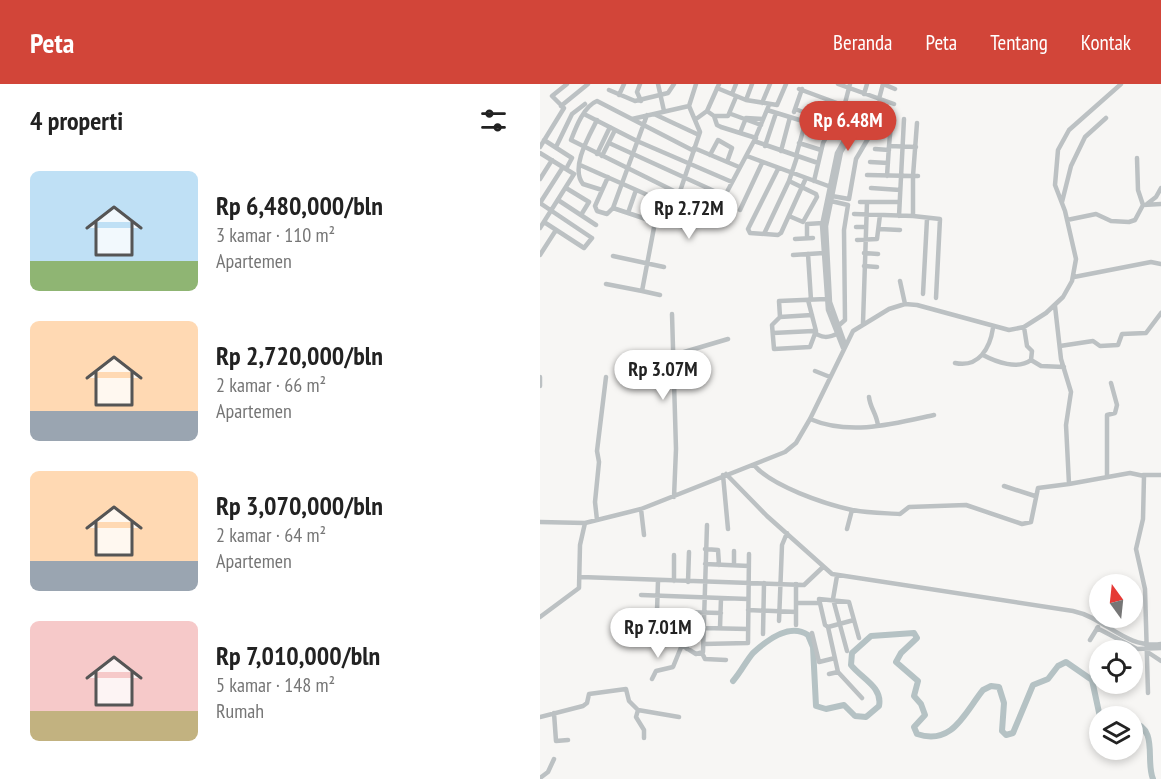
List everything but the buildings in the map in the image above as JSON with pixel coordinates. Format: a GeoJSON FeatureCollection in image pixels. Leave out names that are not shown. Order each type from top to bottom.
{"type":"FeatureCollection","features":[{"type":"Feature","properties":{"kind":"street"},"geometry":{"type":"LineString","coordinates":[[540,147],[564,108],[552,96],[567,84]]}},
{"type":"Feature","properties":{"kind":"street"},"geometry":{"type":"LineString","coordinates":[[561,106],[588,84]]}},
{"type":"Feature","properties":{"kind":"street"},"geometry":{"type":"LineString","coordinates":[[619,95],[624,84]]}},
{"type":"Feature","properties":{"kind":"street"},"geometry":{"type":"LineString","coordinates":[[640,84],[637,92],[640,101]]}},
{"type":"Feature","properties":{"kind":"street"},"geometry":{"type":"LineString","coordinates":[[658,84],[664,111]]}},
{"type":"Feature","properties":{"kind":"street"},"geometry":{"type":"LineString","coordinates":[[609,90],[633,101],[640,101],[670,92],[674,84]]}},
{"type":"Feature","properties":{"kind":"street"},"geometry":{"type":"LineString","coordinates":[[613,208],[666,226],[669,222],[699,135],[696,118],[689,106],[696,84]]}},
{"type":"Feature","properties":{"kind":"street"},"geometry":{"type":"LineString","coordinates":[[731,114],[736,84]]}},
{"type":"Feature","properties":{"kind":"street"},"geometry":{"type":"LineString","coordinates":[[746,100],[752,84]]}},
{"type":"Feature","properties":{"kind":"street"},"geometry":{"type":"LineString","coordinates":[[762,103],[770,84]]}},
{"type":"Feature","properties":{"kind":"street"},"geometry":{"type":"LineString","coordinates":[[669,222],[689,229],[704,220],[714,219],[755,140],[768,108],[778,104],[786,84]]}},
{"type":"Feature","properties":{"kind":"street"},"geometry":{"type":"LineString","coordinates":[[838,84],[850,86],[864,94],[894,104]]}},
{"type":"Feature","properties":{"kind":"street"},"geometry":{"type":"LineString","coordinates":[[864,94],[867,84]]}},
{"type":"Feature","properties":{"kind":"street"},"geometry":{"type":"LineString","coordinates":[[879,99],[883,84],[896,89]]}},
{"type":"Feature","properties":{"kind":"street"},"geometry":{"type":"LineString","coordinates":[[540,522],[585,523],[597,517],[641,509],[673,493],[754,465],[791,448],[810,419],[827,376],[862,319],[889,309],[904,300],[993,328],[1009,330],[1024,327],[1055,306],[1074,277],[1076,259],[1058,192],[1055,166],[1062,140],[1074,125],[1121,84]]}},
{"type":"Feature","properties":{"kind":"street"},"geometry":{"type":"LineString","coordinates":[[696,118],[707,111],[718,86],[734,96],[762,103],[776,113],[806,122]]}},
{"type":"Feature","properties":{"kind":"street"},"geometry":{"type":"LineString","coordinates":[[845,106],[850,86]]}},
{"type":"Feature","properties":{"kind":"street"},"geometry":{"type":"LineString","coordinates":[[781,151],[800,89],[880,118],[856,159],[849,198],[831,197]]}},
{"type":"Feature","properties":{"kind":"street"},"geometry":{"type":"LineString","coordinates":[[720,209],[678,193],[571,140],[584,114],[597,101],[694,150],[739,167]]}},
{"type":"Feature","properties":{"kind":"street"},"geometry":{"type":"LineString","coordinates":[[556,147],[572,114],[585,104]]}},
{"type":"Feature","properties":{"kind":"street"},"geometry":{"type":"LineString","coordinates":[[632,119],[689,106]]}},
{"type":"Feature","properties":{"kind":"street"},"geometry":{"type":"LineString","coordinates":[[795,109],[835,121],[826,135],[814,181]]}},
{"type":"Feature","properties":{"kind":"street"},"geometry":{"type":"LineString","coordinates":[[707,111],[714,116],[726,117],[731,114],[762,122]]}},
{"type":"Feature","properties":{"kind":"street"},"geometry":{"type":"LineString","coordinates":[[838,334],[830,302],[826,232],[837,153],[862,112]]}},
{"type":"Feature","properties":{"kind":"street"},"geometry":{"type":"LineString","coordinates":[[765,146],[776,113]]}},
{"type":"Feature","properties":{"kind":"street"},"geometry":{"type":"LineString","coordinates":[[764,234],[789,181],[808,113]]}},
{"type":"Feature","properties":{"kind":"street"},"geometry":{"type":"LineString","coordinates":[[584,114],[636,141],[732,182]]}},
{"type":"Feature","properties":{"kind":"street"},"geometry":{"type":"LineString","coordinates":[[654,114],[699,135]]}},
{"type":"Feature","properties":{"kind":"street"},"geometry":{"type":"LineString","coordinates":[[608,177],[596,210],[605,214],[613,208],[646,115]]}},
{"type":"Feature","properties":{"kind":"street"},"geometry":{"type":"LineString","coordinates":[[714,116],[717,125],[740,133],[765,146],[818,163]]}},
{"type":"Feature","properties":{"kind":"street"},"geometry":{"type":"LineString","coordinates":[[740,133],[746,118]]}},
{"type":"Feature","properties":{"kind":"street"},"geometry":{"type":"LineString","coordinates":[[1061,200],[1071,166],[1085,137],[1106,118]]}},
{"type":"Feature","properties":{"kind":"street"},"geometry":{"type":"LineString","coordinates":[[899,216],[904,119]]}},
{"type":"Feature","properties":{"kind":"street"},"geometry":{"type":"LineString","coordinates":[[597,120],[582,147],[580,165],[582,182],[602,190]]}},
{"type":"Feature","properties":{"kind":"street"},"geometry":{"type":"LineString","coordinates":[[913,216],[917,123]]}},
{"type":"Feature","properties":{"kind":"street"},"geometry":{"type":"LineString","coordinates":[[887,176],[891,124]]}},
{"type":"Feature","properties":{"kind":"street"},"geometry":{"type":"LineString","coordinates":[[600,155],[610,127]]}},
{"type":"Feature","properties":{"kind":"street"},"geometry":{"type":"LineString","coordinates":[[804,128],[826,135]]}},
{"type":"Feature","properties":{"kind":"street"},"geometry":{"type":"LineString","coordinates":[[600,155],[615,130]]}},
{"type":"Feature","properties":{"kind":"street"},"geometry":{"type":"LineString","coordinates":[[540,154],[552,160],[565,168],[574,174],[566,188],[551,211],[541,225],[556,230],[584,248],[592,238],[551,211],[540,203],[565,168],[572,158],[544,140]]}},
{"type":"Feature","properties":{"kind":"street"},"geometry":{"type":"LineString","coordinates":[[710,155],[718,140],[732,148],[727,162]]}},
{"type":"Feature","properties":{"kind":"street"},"geometry":{"type":"LineString","coordinates":[[609,143],[725,196]]}},
{"type":"Feature","properties":{"kind":"street"},"geometry":{"type":"LineString","coordinates":[[799,143],[821,150]]}},
{"type":"Feature","properties":{"kind":"street"},"geometry":{"type":"LineString","coordinates":[[875,149],[916,147]]}},
{"type":"Feature","properties":{"kind":"street"},"geometry":{"type":"LineString","coordinates":[[747,156],[833,188]]}},
{"type":"Feature","properties":{"kind":"street"},"geometry":{"type":"LineString","coordinates":[[1137,158],[1138,189],[1145,204]]}},
{"type":"Feature","properties":{"kind":"street"},"geometry":{"type":"LineString","coordinates":[[540,179],[552,160]]}},
{"type":"Feature","properties":{"kind":"street"},"geometry":{"type":"LineString","coordinates":[[870,162],[888,163]]}},
{"type":"Feature","properties":{"kind":"street"},"geometry":{"type":"LineString","coordinates":[[740,210],[762,163]]}},
{"type":"Feature","properties":{"kind":"street"},"geometry":{"type":"LineString","coordinates":[[580,165],[704,220]]}},
{"type":"Feature","properties":{"kind":"street"},"geometry":{"type":"LineString","coordinates":[[778,169],[748,229],[750,233],[780,235],[806,178]]}},
{"type":"Feature","properties":{"kind":"street"},"geometry":{"type":"LineString","coordinates":[[867,175],[916,176]]}},
{"type":"Feature","properties":{"kind":"street"},"geometry":{"type":"LineString","coordinates":[[789,181],[816,194],[817,197],[803,222],[789,216]]}},
{"type":"Feature","properties":{"kind":"street"},"geometry":{"type":"LineString","coordinates":[[566,188],[589,202],[581,215]]}},
{"type":"Feature","properties":{"kind":"street"},"geometry":{"type":"LineString","coordinates":[[871,188],[900,190]]}},
{"type":"Feature","properties":{"kind":"street"},"geometry":{"type":"LineString","coordinates":[[1067,220],[1096,214],[1111,221],[1135,220],[1145,204],[1156,197],[1161,188]]}},
{"type":"Feature","properties":{"kind":"street"},"geometry":{"type":"LineString","coordinates":[[628,213],[636,190]]}},
{"type":"Feature","properties":{"kind":"street"},"geometry":{"type":"LineString","coordinates":[[644,218],[649,196]]}},
{"type":"Feature","properties":{"kind":"street"},"geometry":{"type":"LineString","coordinates":[[831,197],[823,223],[826,299],[844,346]]}},
{"type":"Feature","properties":{"kind":"street"},"geometry":{"type":"LineString","coordinates":[[831,197],[848,205],[844,230],[845,320],[837,327]]}},
{"type":"Feature","properties":{"kind":"street"},"geometry":{"type":"LineString","coordinates":[[558,200],[596,225]]}},
{"type":"Feature","properties":{"kind":"street"},"geometry":{"type":"LineString","coordinates":[[642,291],[659,201]]}},
{"type":"Feature","properties":{"kind":"street"},"geometry":{"type":"LineString","coordinates":[[860,202],[899,202]]}},
{"type":"Feature","properties":{"kind":"street"},"geometry":{"type":"LineString","coordinates":[[862,319],[867,202]]}},
{"type":"Feature","properties":{"kind":"street"},"geometry":{"type":"LineString","coordinates":[[1145,204],[1161,204]]}},
{"type":"Feature","properties":{"kind":"street"},"geometry":{"type":"LineString","coordinates":[[854,214],[940,219],[936,298]]}},
{"type":"Feature","properties":{"kind":"street"},"geometry":{"type":"LineString","coordinates":[[857,240],[876,240],[880,215]]}},
{"type":"Feature","properties":{"kind":"street"},"geometry":{"type":"LineString","coordinates":[[923,294],[927,219]]}},
{"type":"Feature","properties":{"kind":"street"},"geometry":{"type":"LineString","coordinates":[[795,239],[810,238],[807,224],[823,223]]}},
{"type":"Feature","properties":{"kind":"street"},"geometry":{"type":"LineString","coordinates":[[856,226],[865,227]]}},
{"type":"Feature","properties":{"kind":"street"},"geometry":{"type":"LineString","coordinates":[[879,229],[900,230]]}},
{"type":"Feature","properties":{"kind":"street"},"geometry":{"type":"LineString","coordinates":[[540,255],[556,230]]}},
{"type":"Feature","properties":{"kind":"street"},"geometry":{"type":"LineString","coordinates":[[793,255],[824,253]]}},
{"type":"Feature","properties":{"kind":"street"},"geometry":{"type":"LineString","coordinates":[[864,253],[878,254]]}},
{"type":"Feature","properties":{"kind":"street"},"geometry":{"type":"LineString","coordinates":[[808,254],[809,300],[812,315],[815,333],[810,347],[774,349],[772,325],[780,317],[812,315]]}},
{"type":"Feature","properties":{"kind":"street"},"geometry":{"type":"LineString","coordinates":[[613,256],[664,267]]}},
{"type":"Feature","properties":{"kind":"street"},"geometry":{"type":"LineString","coordinates":[[1074,277],[1151,262],[1161,264]]}},
{"type":"Feature","properties":{"kind":"street"},"geometry":{"type":"LineString","coordinates":[[864,266],[877,267]]}},
{"type":"Feature","properties":{"kind":"street"},"geometry":{"type":"LineString","coordinates":[[924,267],[937,268]]}},
{"type":"Feature","properties":{"kind":"street"},"geometry":{"type":"LineString","coordinates":[[900,281],[904,300]]}},
{"type":"Feature","properties":{"kind":"street"},"geometry":{"type":"LineString","coordinates":[[606,284],[660,295]]}},
{"type":"Feature","properties":{"kind":"street"},"geometry":{"type":"LineString","coordinates":[[780,317],[779,301],[826,299]]}},
{"type":"Feature","properties":{"kind":"street"},"geometry":{"type":"LineString","coordinates":[[1055,306],[1060,346],[1071,392],[1066,434],[1069,484]]}},
{"type":"Feature","properties":{"kind":"street"},"geometry":{"type":"LineString","coordinates":[[1060,346],[1093,341],[1100,346],[1118,345],[1122,334],[1146,333],[1161,313]]}},
{"type":"Feature","properties":{"kind":"street"},"geometry":{"type":"LineString","coordinates":[[672,314],[676,449],[673,493]]}},
{"type":"Feature","properties":{"kind":"street"},"geometry":{"type":"LineString","coordinates":[[1024,327],[1027,346],[1032,351],[1031,360]]}},
{"type":"Feature","properties":{"kind":"street"},"geometry":{"type":"LineString","coordinates":[[955,363],[965,364],[983,355],[989,346],[993,328]]}},
{"type":"Feature","properties":{"kind":"street"},"geometry":{"type":"LineString","coordinates":[[773,333],[815,333],[829,337],[838,334]]}},
{"type":"Feature","properties":{"kind":"street"},"geometry":{"type":"LineString","coordinates":[[674,355],[728,339]]}},
{"type":"Feature","properties":{"kind":"street"},"geometry":{"type":"LineString","coordinates":[[983,355],[1002,363],[1024,364],[1031,360]]}},
{"type":"Feature","properties":{"kind":"street"},"geometry":{"type":"LineString","coordinates":[[1031,360],[1041,366],[1064,367]]}},
{"type":"Feature","properties":{"kind":"street"},"geometry":{"type":"LineString","coordinates":[[816,370],[827,376]]}},
{"type":"Feature","properties":{"kind":"street"},"geometry":{"type":"LineString","coordinates":[[540,377],[540,386]]}},
{"type":"Feature","properties":{"kind":"street"},"geometry":{"type":"LineString","coordinates":[[597,517],[599,459],[597,451],[606,377]]}},
{"type":"Feature","properties":{"kind":"street"},"geometry":{"type":"LineString","coordinates":[[1107,477],[1107,415],[1115,412],[1118,407],[1111,383]]}},
{"type":"Feature","properties":{"kind":"street"},"geometry":{"type":"LineString","coordinates":[[869,397],[871,406],[877,413],[878,426]]}},
{"type":"Feature","properties":{"kind":"street"},"geometry":{"type":"LineString","coordinates":[[810,419],[835,428],[878,426],[934,415]]}},
{"type":"Feature","properties":{"kind":"street"},"geometry":{"type":"LineString","coordinates":[[754,465],[770,479],[852,510],[900,514],[909,507],[966,505],[1022,524],[1031,522],[1035,496],[1040,487],[1130,473],[1161,475]]}},
{"type":"Feature","properties":{"kind":"street"},"geometry":{"type":"LineString","coordinates":[[725,475],[728,529]]}},
{"type":"Feature","properties":{"kind":"street"},"geometry":{"type":"LineString","coordinates":[[725,475],[823,567],[837,576],[1073,611],[1089,621]]}},
{"type":"Feature","properties":{"kind":"street"},"geometry":{"type":"LineString","coordinates":[[1143,475],[1143,515],[1136,549],[1145,589],[1148,693]]}},
{"type":"Feature","properties":{"kind":"street"},"geometry":{"type":"LineString","coordinates":[[1004,486],[1035,496]]}},
{"type":"Feature","properties":{"kind":"street"},"geometry":{"type":"LineString","coordinates":[[641,509],[644,535]]}},
{"type":"Feature","properties":{"kind":"street"},"geometry":{"type":"LineString","coordinates":[[848,529],[852,510]]}},
{"type":"Feature","properties":{"kind":"street"},"geometry":{"type":"LineString","coordinates":[[540,617],[576,593],[580,585],[579,545],[585,523]]}},
{"type":"Feature","properties":{"kind":"street"},"geometry":{"type":"LineString","coordinates":[[707,525],[702,653],[706,659],[726,660]]}},
{"type":"Feature","properties":{"kind":"street"},"geometry":{"type":"LineString","coordinates":[[779,621],[782,545],[787,533]]}},
{"type":"Feature","properties":{"kind":"street"},"geometry":{"type":"LineString","coordinates":[[705,549],[718,550],[718,565]]}},
{"type":"Feature","properties":{"kind":"street"},"geometry":{"type":"LineString","coordinates":[[734,550],[734,565]]}},
{"type":"Feature","properties":{"kind":"street"},"geometry":{"type":"LineString","coordinates":[[688,582],[689,552]]}},
{"type":"Feature","properties":{"kind":"street"},"geometry":{"type":"LineString","coordinates":[[703,644],[746,644],[749,554]]}},
{"type":"Feature","properties":{"kind":"street"},"geometry":{"type":"LineString","coordinates":[[674,555],[674,581]]}},
{"type":"Feature","properties":{"kind":"street"},"geometry":{"type":"LineString","coordinates":[[705,564],[749,566]]}},
{"type":"Feature","properties":{"kind":"street"},"geometry":{"type":"LineString","coordinates":[[580,578],[807,584],[823,567]]}},
{"type":"Feature","properties":{"kind":"street"},"geometry":{"type":"LineString","coordinates":[[837,576],[833,599],[847,651]]}},
{"type":"Feature","properties":{"kind":"street"},"geometry":{"type":"LineString","coordinates":[[657,611],[658,580]]}},
{"type":"Feature","properties":{"kind":"street"},"geometry":{"type":"LineString","coordinates":[[763,634],[764,583]]}},
{"type":"Feature","properties":{"kind":"street"},"geometry":{"type":"LineString","coordinates":[[796,584],[796,625]]}},
{"type":"Feature","properties":{"kind":"street"},"geometry":{"type":"LineString","coordinates":[[641,595],[748,599]]}},
{"type":"Feature","properties":{"kind":"street"},"geometry":{"type":"LineString","coordinates":[[720,628],[721,598]]}},
{"type":"Feature","properties":{"kind":"street"},"geometry":{"type":"LineString","coordinates":[[859,638],[849,602],[821,598],[819,603],[825,625],[828,627],[838,672],[862,698]]}},
{"type":"Feature","properties":{"kind":"street"},"geometry":{"type":"LineString","coordinates":[[796,603],[819,603]]}},
{"type":"Feature","properties":{"kind":"street"},"geometry":{"type":"LineString","coordinates":[[748,610],[796,612]]}},
{"type":"Feature","properties":{"kind":"street"},"geometry":{"type":"LineString","coordinates":[[644,611],[721,613]]}},
{"type":"Feature","properties":{"kind":"street"},"geometry":{"type":"LineString","coordinates":[[672,642],[673,612]]}},
{"type":"Feature","properties":{"kind":"street"},"geometry":{"type":"LineString","coordinates":[[687,649],[688,612]]}},
{"type":"Feature","properties":{"kind":"street"},"geometry":{"type":"LineString","coordinates":[[828,627],[854,620]]}},
{"type":"Feature","properties":{"kind":"street"},"geometry":{"type":"LineString","coordinates":[[646,627],[673,627]]}},
{"type":"Feature","properties":{"kind":"street"},"geometry":{"type":"LineString","coordinates":[[703,628],[748,628]]}},
{"type":"Feature","properties":{"kind":"street"},"geometry":{"type":"LineString","coordinates":[[1090,640],[1097,628]]}},
{"type":"Feature","properties":{"kind":"street"},"geometry":{"type":"LineString","coordinates":[[1101,628],[1122,640],[1148,649],[1161,646]]}},
{"type":"Feature","properties":{"kind":"street"},"geometry":{"type":"LineString","coordinates":[[812,633],[819,662],[835,658]]}},
{"type":"Feature","properties":{"kind":"street"},"geometry":{"type":"LineString","coordinates":[[647,642],[672,642],[696,654],[702,653]]}},
{"type":"Feature","properties":{"kind":"street"},"geometry":{"type":"LineString","coordinates":[[652,679],[656,671],[673,667],[682,645]]}},
{"type":"Feature","properties":{"kind":"street"},"geometry":{"type":"LineString","coordinates":[[1148,649],[1152,658],[1161,661]]}},
{"type":"Feature","properties":{"kind":"street"},"geometry":{"type":"LineString","coordinates":[[828,674],[838,672]]}},
{"type":"Feature","properties":{"kind":"street"},"geometry":{"type":"LineString","coordinates":[[540,717],[586,705],[589,694],[626,689],[629,701],[638,710],[679,717]]}},
{"type":"Feature","properties":{"kind":"street"},"geometry":{"type":"LineString","coordinates":[[638,710],[636,717],[644,730],[644,738]]}},
{"type":"Feature","properties":{"kind":"street"},"geometry":{"type":"LineString","coordinates":[[554,713],[555,741],[568,740]]}},
{"type":"Feature","properties":{"kind":"street"},"geometry":{"type":"LineString","coordinates":[[540,778],[548,772],[554,759]]}},
{"type":"Feature","properties":{"kind":"waterway"},"geometry":{"type":"LineString","coordinates":[[733,681],[753,653],[765,643],[786,632],[801,632],[808,635],[813,647],[816,706],[826,709],[844,705],[855,716],[866,717],[879,706],[878,693],[851,665],[852,653],[871,636],[914,633],[917,638],[901,653],[896,662],[918,681],[914,696],[921,704],[925,715],[914,727],[917,734],[940,735],[949,731],[964,717],[983,690],[991,686],[999,687],[1004,703],[1002,731],[1006,735],[1013,733],[1033,685],[1048,679],[1058,666],[1066,662],[1092,680],[1098,706]]}},
{"type":"Feature","properties":{"kind":"waterway"},"geometry":{"type":"LineString","coordinates":[[1143,728],[1146,731],[1150,746],[1153,779]]}}]}
